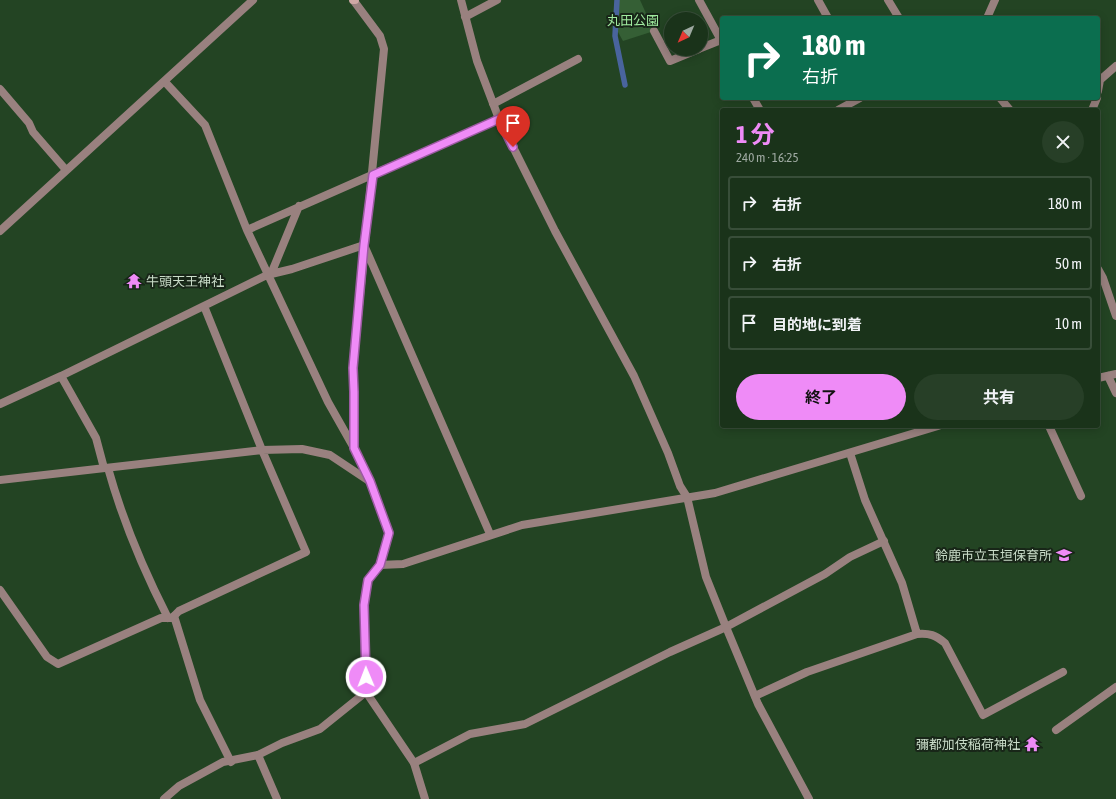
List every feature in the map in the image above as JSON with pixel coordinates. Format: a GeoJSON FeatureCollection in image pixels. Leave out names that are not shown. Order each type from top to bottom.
{"type":"FeatureCollection","features":[{"type":"Feature","properties":{"kind":"street"},"geometry":{"type":"LineString","coordinates":[[0,230],[165,82],[253,0]]}},
{"type":"Feature","properties":{"kind":"street"},"geometry":{"type":"LineString","coordinates":[[354,0],[380,36],[384,49],[373,175],[364,245],[353,368],[354,448]]}},
{"type":"Feature","properties":{"kind":"street"},"geometry":{"type":"LineString","coordinates":[[461,0],[477,61],[499,119],[555,232],[634,376],[668,454],[680,486],[688,497],[706,577],[754,696],[809,799]]}},
{"type":"Feature","properties":{"kind":"street"},"geometry":{"type":"LineString","coordinates":[[465,17],[497,0]]}},
{"type":"Feature","properties":{"kind":"street"},"geometry":{"type":"LineString","coordinates":[[699,0],[720,37]]}},
{"type":"Feature","properties":{"kind":"street"},"geometry":{"type":"LineString","coordinates":[[818,0],[827,16]]}},
{"type":"Feature","properties":{"kind":"street"},"geometry":{"type":"LineString","coordinates":[[888,0],[898,16]]}},
{"type":"Feature","properties":{"kind":"street"},"geometry":{"type":"LineString","coordinates":[[988,16],[995,0]]}},
{"type":"Feature","properties":{"kind":"street"},"geometry":{"type":"LineString","coordinates":[[654,31],[664,50]]}},
{"type":"Feature","properties":{"kind":"street"},"geometry":{"type":"LineString","coordinates":[[708,46],[720,42]]}},
{"type":"Feature","properties":{"kind":"street"},"geometry":{"type":"LineString","coordinates":[[667,56],[670,61],[682,56]]}},
{"type":"Feature","properties":{"kind":"street"},"geometry":{"type":"LineString","coordinates":[[493,104],[578,60]]}},
{"type":"Feature","properties":{"kind":"street"},"geometry":{"type":"LineString","coordinates":[[1100,80],[1116,66]]}},
{"type":"Feature","properties":{"kind":"street"},"geometry":{"type":"LineString","coordinates":[[165,82],[205,125],[247,230],[328,402],[354,448],[370,481],[389,533],[380,565],[368,580],[364,605],[366,692],[414,762],[425,799]]}},
{"type":"Feature","properties":{"kind":"street"},"geometry":{"type":"LineString","coordinates":[[0,89],[29,123],[33,132],[66,170]]}},
{"type":"Feature","properties":{"kind":"street"},"geometry":{"type":"LineString","coordinates":[[842,108],[856,100]]}},
{"type":"Feature","properties":{"kind":"street"},"geometry":{"type":"LineString","coordinates":[[1002,100],[1008,108]]}},
{"type":"Feature","properties":{"kind":"street"},"geometry":{"type":"LineString","coordinates":[[247,230],[499,119]]}},
{"type":"Feature","properties":{"kind":"street"},"geometry":{"type":"LineString","coordinates":[[269,275],[299,206]]}},
{"type":"Feature","properties":{"kind":"street"},"geometry":{"type":"LineString","coordinates":[[0,404],[269,275],[292,269],[364,245]]}},
{"type":"Feature","properties":{"kind":"street"},"geometry":{"type":"LineString","coordinates":[[364,245],[490,534]]}},
{"type":"Feature","properties":{"kind":"street"},"geometry":{"type":"LineString","coordinates":[[1100,273],[1116,316]]}},
{"type":"Feature","properties":{"kind":"street"},"geometry":{"type":"LineString","coordinates":[[0,590],[47,657],[58,664],[161,618],[171,617],[179,611],[306,552],[262,450],[204,306]]}},
{"type":"Feature","properties":{"kind":"street"},"geometry":{"type":"LineString","coordinates":[[1100,378],[1112,375],[1116,393]]}},
{"type":"Feature","properties":{"kind":"street"},"geometry":{"type":"LineString","coordinates":[[61,376],[96,438],[126,528],[148,579],[171,617],[200,700],[230,762]]}},
{"type":"Feature","properties":{"kind":"street"},"geometry":{"type":"LineString","coordinates":[[380,565],[403,564],[490,534],[522,525],[716,493],[931,428]]}},
{"type":"Feature","properties":{"kind":"street"},"geometry":{"type":"LineString","coordinates":[[1050,428],[1081,496]]}},
{"type":"Feature","properties":{"kind":"street"},"geometry":{"type":"LineString","coordinates":[[0,480],[262,450],[302,449],[330,455],[370,481]]}},
{"type":"Feature","properties":{"kind":"street"},"geometry":{"type":"LineString","coordinates":[[850,452],[865,500],[902,583],[917,634]]}},
{"type":"Feature","properties":{"kind":"street"},"geometry":{"type":"LineString","coordinates":[[414,762],[470,734],[525,724],[670,652],[726,627],[825,574],[850,557],[884,541]]}},
{"type":"Feature","properties":{"kind":"street"},"geometry":{"type":"LineString","coordinates":[[754,696],[807,672],[917,634],[929,633],[945,643],[983,715],[1063,672]]}},
{"type":"Feature","properties":{"kind":"street"},"geometry":{"type":"LineString","coordinates":[[1056,730],[1116,687]]}},
{"type":"Feature","properties":{"kind":"street"},"geometry":{"type":"LineString","coordinates":[[164,799],[179,786],[223,762],[230,762],[258,755],[282,743],[320,729],[366,692]]}},
{"type":"Feature","properties":{"kind":"street"},"geometry":{"type":"LineString","coordinates":[[258,755],[277,799]]}},
{"type":"Feature","properties":{"kind":"green space","name":"丸田公園"},"geometry":{"type":"Polygon","coordinates":[[[618,0],[640,0],[654,31],[623,41],[618,32],[618,0]]]}},
{"type":"Feature","properties":{"kind":"waterway"},"geometry":{"type":"LineString","coordinates":[[617,0],[615,36],[625,85]]}},
{"type":"Feature","properties":{"kind":"place","name":"牛頭天王神社"},"geometry":{"type":"Point","coordinates":[134,281]}},
{"type":"Feature","properties":{"kind":"place","name":"鈴鹿市立玉垣保育所"},"geometry":{"type":"Point","coordinates":[1064,555]}},
{"type":"Feature","properties":{"kind":"place","name":"彌都加伎稲荷神社"},"geometry":{"type":"Point","coordinates":[1032,744]}},
{"type":"Feature","properties":{"kind":"route"},"geometry":{"type":"LineString","coordinates":[[366,677],[364,605],[368,580],[380,565],[389,533],[370,481],[354,448],[353,368],[364,245],[373,175],[499,119],[513,147]]}}]}
